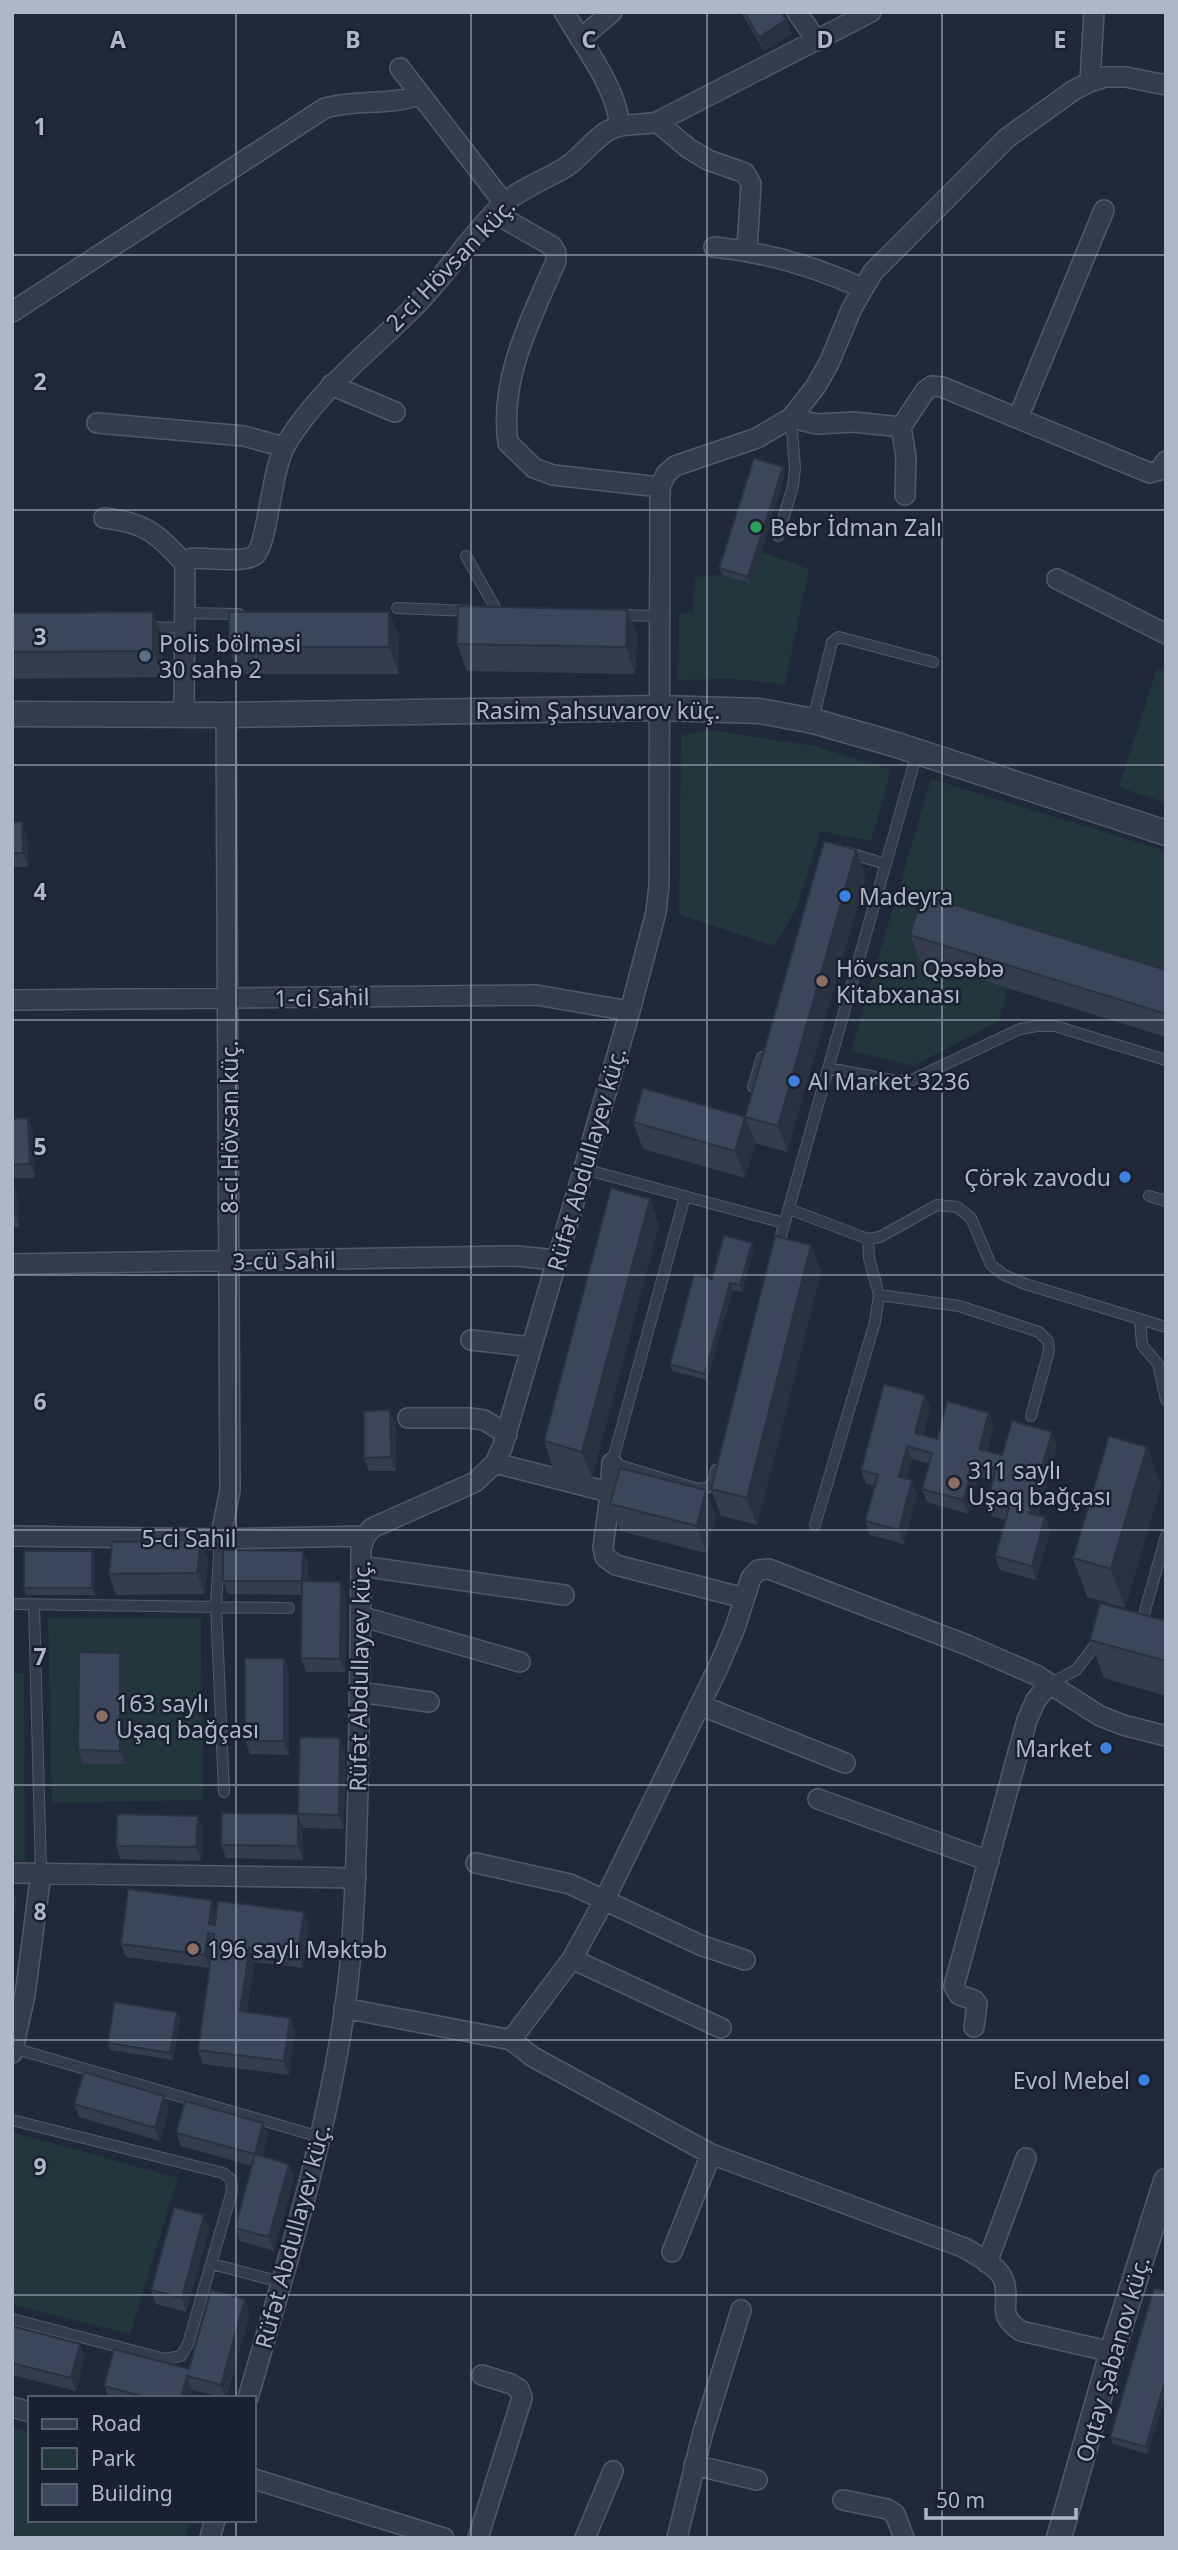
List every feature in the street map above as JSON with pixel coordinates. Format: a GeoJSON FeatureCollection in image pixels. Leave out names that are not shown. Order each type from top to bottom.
{"type":"FeatureCollection","features":[{"type":"Feature","properties":{"kind":"street"},"geometry":{"type":"LineString","coordinates":[[564,12],[613,95],[619,112],[619,126],[657,122],[870,12]]}},
{"type":"Feature","properties":{"kind":"street"},"geometry":{"type":"LineString","coordinates":[[580,39],[612,12]]}},
{"type":"Feature","properties":{"kind":"street"},"geometry":{"type":"LineString","coordinates":[[797,12],[817,41]]}},
{"type":"Feature","properties":{"kind":"street"},"geometry":{"type":"LineString","coordinates":[[1090,82],[1094,12]]}},
{"type":"Feature","properties":{"kind":"street"},"geometry":{"type":"LineString","coordinates":[[400,68],[499,208],[552,246],[556,253],[556,261],[520,344],[507,400],[508,443],[534,468],[553,475],[660,487],[666,474],[675,466],[757,438],[791,418],[816,386],[829,363],[862,288],[873,272],[983,160],[1018,130],[1074,90],[1105,77],[1126,77],[1166,85]]}},
{"type":"Feature","properties":{"kind":"street"},"geometry":{"type":"LineString","coordinates":[[12,312],[325,108],[340,104],[393,102],[419,95]]}},
{"type":"Feature","properties":{"kind":"street"},"geometry":{"type":"LineString","coordinates":[[657,122],[688,148],[709,160],[745,173],[751,184],[747,250]]}},
{"type":"Feature","properties":{"kind":"street","name":"2-ci Hövsan küç."},"geometry":{"type":"LineString","coordinates":[[185,564],[192,558],[246,559],[256,554],[262,543],[273,479],[284,447],[331,385],[426,295],[499,208],[522,190],[564,168],[581,156],[605,132],[619,126]]}},
{"type":"Feature","properties":{"kind":"street"},"geometry":{"type":"LineString","coordinates":[[1018,418],[1104,210]]}},
{"type":"Feature","properties":{"kind":"street"},"geometry":{"type":"LineString","coordinates":[[714,247],[747,250],[831,274],[862,288]]}},
{"type":"Feature","properties":{"kind":"street"},"geometry":{"type":"LineString","coordinates":[[331,385],[395,412]]}},
{"type":"Feature","properties":{"kind":"street"},"geometry":{"type":"LineString","coordinates":[[905,495],[906,456],[901,427],[925,391],[932,386],[942,387],[1150,473],[1160,470],[1166,461]]}},
{"type":"Feature","properties":{"kind":"street"},"geometry":{"type":"LineString","coordinates":[[791,418],[817,424],[854,422],[901,427]]}},
{"type":"Feature","properties":{"kind":"street"},"geometry":{"type":"LineString","coordinates":[[97,424],[244,436],[284,447]]}},
{"type":"Feature","properties":{"kind":"street","name":"Rüfət Abdullayev küç."},"geometry":{"type":"LineString","coordinates":[[249,2396],[320,2137],[336,2065],[344,2008],[353,1939],[356,1878],[361,1547],[372,1528],[475,1482],[495,1463],[507,1434],[630,1011],[656,912],[659,885],[660,487]]}},
{"type":"Feature","properties":{"kind":"street"},"geometry":{"type":"LineString","coordinates":[[104,518],[138,524],[165,542],[185,564],[184,714]]}},
{"type":"Feature","properties":{"kind":"street"},"geometry":{"type":"LineString","coordinates":[[1058,579],[1166,634]]}},
{"type":"Feature","properties":{"kind":"street","name":"Rasim Şahsuvarov küç."},"geometry":{"type":"LineString","coordinates":[[12,714],[226,715],[660,708],[760,711],[813,721],[918,752],[1166,833]]}},
{"type":"Feature","properties":{"kind":"street","name":"8-ci Hövsan küç."},"geometry":{"type":"LineString","coordinates":[[220,1539],[230,1490],[226,715]]}},
{"type":"Feature","properties":{"kind":"street","name":"1-ci Sahil"},"geometry":{"type":"LineString","coordinates":[[12,1000],[536,995],[630,1011]]}},
{"type":"Feature","properties":{"kind":"street","name":"3-cü Sahil"},"geometry":{"type":"LineString","coordinates":[[12,1264],[517,1256],[556,1260]]}},
{"type":"Feature","properties":{"kind":"street"},"geometry":{"type":"LineString","coordinates":[[471,1339],[531,1347]]}},
{"type":"Feature","properties":{"kind":"street"},"geometry":{"type":"LineString","coordinates":[[408,1418],[484,1420],[507,1434]]}},
{"type":"Feature","properties":{"kind":"street"},"geometry":{"type":"LineString","coordinates":[[495,1463],[601,1490],[610,1496]]}},
{"type":"Feature","properties":{"kind":"street"},"geometry":{"type":"LineString","coordinates":[[612,1463],[603,1547],[605,1557],[616,1565],[744,1598]]}},
{"type":"Feature","properties":{"kind":"street","name":"5-ci Sahil"},"geometry":{"type":"LineString","coordinates":[[12,1536],[220,1539],[365,1536]]}},
{"type":"Feature","properties":{"kind":"street"},"geometry":{"type":"LineString","coordinates":[[361,1566],[564,1595]]}},
{"type":"Feature","properties":{"kind":"street"},"geometry":{"type":"LineString","coordinates":[[512,2040],[572,1959],[605,1899],[700,1705],[735,1628],[751,1578],[758,1570],[769,1569],[967,1645],[1036,1675],[1100,1716],[1166,1736]]}},
{"type":"Feature","properties":{"kind":"street"},"geometry":{"type":"LineString","coordinates":[[360,1616],[520,1662]]}},
{"type":"Feature","properties":{"kind":"street"},"geometry":{"type":"LineString","coordinates":[[974,2026],[977,2004],[974,2000],[959,1995],[954,1986],[1027,1720],[1036,1700],[1049,1684]]}},
{"type":"Feature","properties":{"kind":"street"},"geometry":{"type":"LineString","coordinates":[[359,1692],[429,1702]]}},
{"type":"Feature","properties":{"kind":"street"},"geometry":{"type":"LineString","coordinates":[[700,1705],[845,1763]]}},
{"type":"Feature","properties":{"kind":"street"},"geometry":{"type":"LineString","coordinates":[[818,1799],[989,1861]]}},
{"type":"Feature","properties":{"kind":"street"},"geometry":{"type":"LineString","coordinates":[[476,1863],[570,1884],[700,1945],[745,1960]]}},
{"type":"Feature","properties":{"kind":"street"},"geometry":{"type":"LineString","coordinates":[[12,1873],[356,1878]]}},
{"type":"Feature","properties":{"kind":"street"},"geometry":{"type":"LineString","coordinates":[[13,2049],[26,1995],[41,1873]]}},
{"type":"Feature","properties":{"kind":"street"},"geometry":{"type":"LineString","coordinates":[[572,1959],[721,2028]]}},
{"type":"Feature","properties":{"kind":"street"},"geometry":{"type":"LineString","coordinates":[[344,2008],[512,2040],[533,2057],[711,2154],[965,2248],[1000,2275],[1004,2283],[1005,2316],[1009,2323],[1021,2332],[1112,2351]]}},
{"type":"Feature","properties":{"kind":"street"},"geometry":{"type":"LineString","coordinates":[[672,2252],[711,2154]]}},
{"type":"Feature","properties":{"kind":"street"},"geometry":{"type":"LineString","coordinates":[[987,2263],[1026,2158]]}},
{"type":"Feature","properties":{"kind":"street","name":"Oqtay Şabanov küç."},"geometry":{"type":"LineString","coordinates":[[1059,2538],[1112,2351],[1166,2181]]}},
{"type":"Feature","properties":{"kind":"street"},"geometry":{"type":"LineString","coordinates":[[677,2538],[694,2465],[741,2310]]}},
{"type":"Feature","properties":{"kind":"street"},"geometry":{"type":"LineString","coordinates":[[478,2538],[522,2399],[519,2389],[511,2384],[482,2375]]}},
{"type":"Feature","properties":{"kind":"street"},"geometry":{"type":"LineString","coordinates":[[694,2465],[757,2480]]}},
{"type":"Feature","properties":{"kind":"street"},"geometry":{"type":"LineString","coordinates":[[585,2538],[613,2471]]}},
{"type":"Feature","properties":{"kind":"street"},"geometry":{"type":"LineString","coordinates":[[256,2480],[444,2538]]}},
{"type":"Feature","properties":{"kind":"street"},"geometry":{"type":"LineString","coordinates":[[843,2500],[887,2509],[895,2514],[904,2538]]}},
{"type":"Feature","properties":{"kind":"lane"},"geometry":{"type":"LineString","coordinates":[[778,536],[794,477],[791,418]]}},
{"type":"Feature","properties":{"kind":"lane"},"geometry":{"type":"LineString","coordinates":[[466,556],[497,611]]}},
{"type":"Feature","properties":{"kind":"lane"},"geometry":{"type":"LineString","coordinates":[[397,608],[510,612]]}},
{"type":"Feature","properties":{"kind":"lane"},"geometry":{"type":"LineString","coordinates":[[131,627],[252,615]]}},
{"type":"Feature","properties":{"kind":"lane"},"geometry":{"type":"LineString","coordinates":[[605,615],[660,616]]}},
{"type":"Feature","properties":{"kind":"lane"},"geometry":{"type":"LineString","coordinates":[[813,721],[832,642],[839,637],[933,662]]}},
{"type":"Feature","properties":{"kind":"lane"},"geometry":{"type":"LineString","coordinates":[[774,1262],[918,752]]}},
{"type":"Feature","properties":{"kind":"lane"},"geometry":{"type":"LineString","coordinates":[[833,849],[886,864]]}},
{"type":"Feature","properties":{"kind":"lane"},"geometry":{"type":"LineString","coordinates":[[828,1069],[897,1081],[912,1080],[1020,1029],[1037,1026],[1055,1026],[1166,1060]]}},
{"type":"Feature","properties":{"kind":"lane"},"geometry":{"type":"LineString","coordinates":[[753,1087],[765,1048]]}},
{"type":"Feature","properties":{"kind":"lane"},"geometry":{"type":"LineString","coordinates":[[584,1169],[784,1223]]}},
{"type":"Feature","properties":{"kind":"lane"},"geometry":{"type":"LineString","coordinates":[[685,1196],[612,1463],[698,1489],[707,1488],[713,1482],[720,1457]]}},
{"type":"Feature","properties":{"kind":"lane"},"geometry":{"type":"LineString","coordinates":[[1149,1196],[1166,1201]]}},
{"type":"Feature","properties":{"kind":"lane"},"geometry":{"type":"LineString","coordinates":[[789,1209],[868,1239],[880,1237],[937,1205],[957,1208],[971,1218],[991,1265],[1004,1275],[1166,1327]]}},
{"type":"Feature","properties":{"kind":"lane"},"geometry":{"type":"LineString","coordinates":[[815,1525],[875,1322],[879,1295],[869,1258],[868,1239]]}},
{"type":"Feature","properties":{"kind":"lane"},"geometry":{"type":"LineString","coordinates":[[879,1295],[959,1306],[1039,1332],[1048,1340],[1049,1351],[1031,1416]]}},
{"type":"Feature","properties":{"kind":"lane"},"geometry":{"type":"LineString","coordinates":[[1140,1320],[1142,1345],[1158,1364],[1166,1400]]}},
{"type":"Feature","properties":{"kind":"lane"},"geometry":{"type":"LineString","coordinates":[[1141,1625],[1166,1536]]}},
{"type":"Feature","properties":{"kind":"lane"},"geometry":{"type":"LineString","coordinates":[[220,1539],[216,1605],[224,1792]]}},
{"type":"Feature","properties":{"kind":"lane"},"geometry":{"type":"LineString","coordinates":[[12,1604],[289,1608]]}},
{"type":"Feature","properties":{"kind":"lane"},"geometry":{"type":"LineString","coordinates":[[34,1604],[41,1873]]}},
{"type":"Feature","properties":{"kind":"lane"},"geometry":{"type":"LineString","coordinates":[[1129,1623],[1153,1629]]}},
{"type":"Feature","properties":{"kind":"lane"},"geometry":{"type":"LineString","coordinates":[[1049,1684],[1076,1670],[1104,1633]]}},
{"type":"Feature","properties":{"kind":"lane"},"geometry":{"type":"LineString","coordinates":[[13,2049],[320,2137]]}},
{"type":"Feature","properties":{"kind":"lane"},"geometry":{"type":"LineString","coordinates":[[12,2120],[223,2173],[231,2179],[232,2191],[188,2344],[181,2356],[165,2359],[12,2319]]}},
{"type":"Feature","properties":{"kind":"lane"},"geometry":{"type":"LineString","coordinates":[[212,2264],[281,2282]]}},
{"type":"Feature","properties":{"kind":"green space"},"geometry":{"type":"Polygon","coordinates":[[[761,552],[809,569],[785,684],[732,679],[678,680],[679,614],[693,612],[695,577],[722,575],[751,584],[761,552]]]}},
{"type":"Feature","properties":{"kind":"green space"},"geometry":{"type":"Polygon","coordinates":[[[1157,669],[1166,672],[1166,803],[1119,787],[1157,669]]]}},
{"type":"Feature","properties":{"kind":"green space"},"geometry":{"type":"Polygon","coordinates":[[[710,730],[815,746],[891,770],[871,841],[821,831],[795,911],[774,946],[679,914],[681,736],[710,730]]]}},
{"type":"Feature","properties":{"kind":"green space"},"geometry":{"type":"Polygon","coordinates":[[[931,779],[1166,851],[1166,994],[1008,988],[999,1021],[913,1066],[851,1051],[931,779]]]}},
{"type":"Feature","properties":{"kind":"green space"},"geometry":{"type":"Polygon","coordinates":[[[48,1618],[201,1618],[203,1800],[52,1803],[48,1618]]]}},
{"type":"Feature","properties":{"kind":"green space"},"geometry":{"type":"Polygon","coordinates":[[[12,1673],[24,1674],[25,1861],[12,1860],[12,1673]]]}},
{"type":"Feature","properties":{"kind":"green space"},"geometry":{"type":"Polygon","coordinates":[[[12,2132],[178,2178],[130,2334],[12,2305],[12,2132]]]}},
{"type":"Feature","properties":{"kind":"green space"},"geometry":{"type":"Polygon","coordinates":[[[12,2427],[28,2431],[28,2522],[190,2522],[186,2538],[16,2538],[17,2534],[12,2532],[12,2427]]]}},
{"type":"Feature","properties":{"kind":"building"},"geometry":{"type":"Polygon","coordinates":[[[744,12],[781,12],[786,20],[759,37],[744,12]]]}},
{"type":"Feature","properties":{"kind":"building"},"geometry":{"type":"Polygon","coordinates":[[[754,458],[783,467],[748,577],[719,568],[754,458]]]}},
{"type":"Feature","properties":{"kind":"building"},"geometry":{"type":"Polygon","coordinates":[[[458,606],[627,610],[626,647],[457,644],[458,606]]]}},
{"type":"Feature","properties":{"kind":"building"},"geometry":{"type":"Polygon","coordinates":[[[153,612],[153,651],[12,652],[12,613],[153,612]]]}},
{"type":"Feature","properties":{"kind":"building"},"geometry":{"type":"Polygon","coordinates":[[[229,612],[389,612],[389,647],[229,647],[229,612]]]}},
{"type":"Feature","properties":{"kind":"building"},"geometry":{"type":"Polygon","coordinates":[[[12,822],[22,822],[23,853],[12,853],[12,822]]]}},
{"type":"Feature","properties":{"kind":"building"},"geometry":{"type":"Polygon","coordinates":[[[824,841],[856,850],[778,1126],[745,1117],[824,841]]]}},
{"type":"Feature","properties":{"kind":"building"},"geometry":{"type":"Polygon","coordinates":[[[922,895],[1166,970],[1166,1014],[910,935],[922,895]]]}},
{"type":"Feature","properties":{"kind":"building"},"geometry":{"type":"Polygon","coordinates":[[[643,1088],[745,1117],[735,1151],[633,1122],[643,1088]]]}},
{"type":"Feature","properties":{"kind":"building"},"geometry":{"type":"Polygon","coordinates":[[[28,1118],[30,1164],[12,1165],[12,1119],[28,1118]]]}},
{"type":"Feature","properties":{"kind":"building"},"geometry":{"type":"Polygon","coordinates":[[[12,1183],[14,1213],[12,1214],[12,1183]]]}},
{"type":"Feature","properties":{"kind":"building"},"geometry":{"type":"Polygon","coordinates":[[[611,1188],[650,1199],[582,1452],[544,1441],[611,1188]]]}},
{"type":"Feature","properties":{"kind":"building"},"geometry":{"type":"Polygon","coordinates":[[[724,1235],[752,1243],[740,1285],[730,1283],[705,1374],[670,1364],[694,1274],[712,1279],[724,1235]]]}},
{"type":"Feature","properties":{"kind":"building"},"geometry":{"type":"Polygon","coordinates":[[[775,1236],[811,1245],[747,1498],[711,1489],[775,1236]]]}},
{"type":"Feature","properties":{"kind":"building"},"geometry":{"type":"Polygon","coordinates":[[[884,1384],[925,1395],[915,1433],[937,1439],[947,1401],[989,1413],[979,1449],[1002,1455],[1012,1421],[1052,1432],[1029,1513],[1045,1517],[1032,1566],[995,1556],[1009,1508],[987,1502],[996,1469],[974,1463],[963,1500],[922,1489],[932,1453],[907,1446],[899,1477],[912,1480],[899,1530],[865,1521],[878,1475],[861,1470],[884,1384]]]}},
{"type":"Feature","properties":{"kind":"building"},"geometry":{"type":"Polygon","coordinates":[[[390,1410],[391,1457],[364,1458],[364,1411],[390,1410]]]}},
{"type":"Feature","properties":{"kind":"building"},"geometry":{"type":"Polygon","coordinates":[[[1109,1436],[1147,1447],[1111,1569],[1073,1558],[1109,1436]]]}},
{"type":"Feature","properties":{"kind":"building"},"geometry":{"type":"Polygon","coordinates":[[[620,1468],[706,1490],[697,1526],[610,1504],[620,1468]]]}},
{"type":"Feature","properties":{"kind":"building"},"geometry":{"type":"Polygon","coordinates":[[[201,1540],[197,1573],[109,1574],[112,1542],[201,1540]]]}},
{"type":"Feature","properties":{"kind":"building"},"geometry":{"type":"Polygon","coordinates":[[[223,1550],[303,1551],[302,1581],[223,1581],[223,1550]]]}},
{"type":"Feature","properties":{"kind":"building"},"geometry":{"type":"Polygon","coordinates":[[[24,1551],[92,1551],[92,1588],[24,1588],[24,1551]]]}},
{"type":"Feature","properties":{"kind":"building"},"geometry":{"type":"Polygon","coordinates":[[[302,1581],[341,1582],[340,1659],[301,1658],[302,1581]]]}},
{"type":"Feature","properties":{"kind":"building"},"geometry":{"type":"Polygon","coordinates":[[[1100,1603],[1166,1621],[1166,1661],[1090,1640],[1100,1603]]]}},
{"type":"Feature","properties":{"kind":"building"},"geometry":{"type":"Polygon","coordinates":[[[79,1652],[120,1653],[120,1751],[78,1750],[79,1652]]]}},
{"type":"Feature","properties":{"kind":"building"},"geometry":{"type":"Polygon","coordinates":[[[245,1658],[284,1658],[284,1741],[245,1741],[245,1658]]]}},
{"type":"Feature","properties":{"kind":"building"},"geometry":{"type":"Polygon","coordinates":[[[300,1737],[340,1738],[339,1815],[298,1814],[300,1737]]]}},
{"type":"Feature","properties":{"kind":"building"},"geometry":{"type":"Polygon","coordinates":[[[222,1813],[298,1814],[298,1846],[221,1845],[222,1813]]]}},
{"type":"Feature","properties":{"kind":"building"},"geometry":{"type":"Polygon","coordinates":[[[117,1814],[198,1816],[196,1847],[116,1846],[117,1814]]]}},
{"type":"Feature","properties":{"kind":"building"},"geometry":{"type":"Polygon","coordinates":[[[128,1889],[212,1900],[209,1924],[215,1925],[218,1901],[304,1912],[298,1954],[249,1948],[240,2011],[290,2018],[284,2061],[198,2050],[214,1934],[208,1933],[205,1955],[121,1944],[128,1889]]]}},
{"type":"Feature","properties":{"kind":"building"},"geometry":{"type":"Polygon","coordinates":[[[114,2002],[177,2012],[170,2053],[108,2043],[114,2002]]]}},
{"type":"Feature","properties":{"kind":"building"},"geometry":{"type":"Polygon","coordinates":[[[84,2072],[164,2096],[155,2128],[74,2104],[84,2072]]]}},
{"type":"Feature","properties":{"kind":"building"},"geometry":{"type":"Polygon","coordinates":[[[185,2101],[263,2123],[255,2154],[176,2133],[185,2101]]]}},
{"type":"Feature","properties":{"kind":"building"},"geometry":{"type":"Polygon","coordinates":[[[255,2154],[289,2164],[269,2237],[235,2228],[255,2154]]]}},
{"type":"Feature","properties":{"kind":"building"},"geometry":{"type":"Polygon","coordinates":[[[174,2207],[204,2215],[182,2298],[151,2290],[174,2207]]]}},
{"type":"Feature","properties":{"kind":"building"},"geometry":{"type":"Polygon","coordinates":[[[1154,2288],[1166,2291],[1166,2378],[1146,2447],[1110,2437],[1154,2288]]]}},
{"type":"Feature","properties":{"kind":"building"},"geometry":{"type":"Polygon","coordinates":[[[211,2290],[245,2299],[221,2385],[187,2376],[182,2396],[141,2396],[104,2386],[114,2349],[189,2369],[211,2290]]]}},
{"type":"Feature","properties":{"kind":"building"},"geometry":{"type":"Polygon","coordinates":[[[12,2326],[80,2344],[71,2378],[12,2363],[12,2326]]]}},
{"type":"Feature","properties":{"kind":"place","name":"Bebr İdman Zalı"},"geometry":{"type":"Point","coordinates":[756,527]}},
{"type":"Feature","properties":{"kind":"place","name":"Polis bölməsi 30 sahə 2"},"geometry":{"type":"Point","coordinates":[145,656]}},
{"type":"Feature","properties":{"kind":"place","name":"Madeyra"},"geometry":{"type":"Point","coordinates":[845,896]}},
{"type":"Feature","properties":{"kind":"place","name":"Hövsan Qəsəbə Kitabxanası"},"geometry":{"type":"Point","coordinates":[822,981]}},
{"type":"Feature","properties":{"kind":"place","name":"Al Market 3236"},"geometry":{"type":"Point","coordinates":[794,1081]}},
{"type":"Feature","properties":{"kind":"place","name":"Çörək zavodu"},"geometry":{"type":"Point","coordinates":[1125,1177]}},
{"type":"Feature","properties":{"kind":"place","name":"311 saylı Uşaq bağçası"},"geometry":{"type":"Point","coordinates":[954,1483]}},
{"type":"Feature","properties":{"kind":"place","name":"163 saylı Uşaq bağçası"},"geometry":{"type":"Point","coordinates":[102,1716]}},
{"type":"Feature","properties":{"kind":"place","name":"Market"},"geometry":{"type":"Point","coordinates":[1106,1748]}},
{"type":"Feature","properties":{"kind":"place","name":"196 saylı Məktəb"},"geometry":{"type":"Point","coordinates":[193,1949]}},
{"type":"Feature","properties":{"kind":"place","name":"Evol Mebel"},"geometry":{"type":"Point","coordinates":[1144,2080]}}]}
